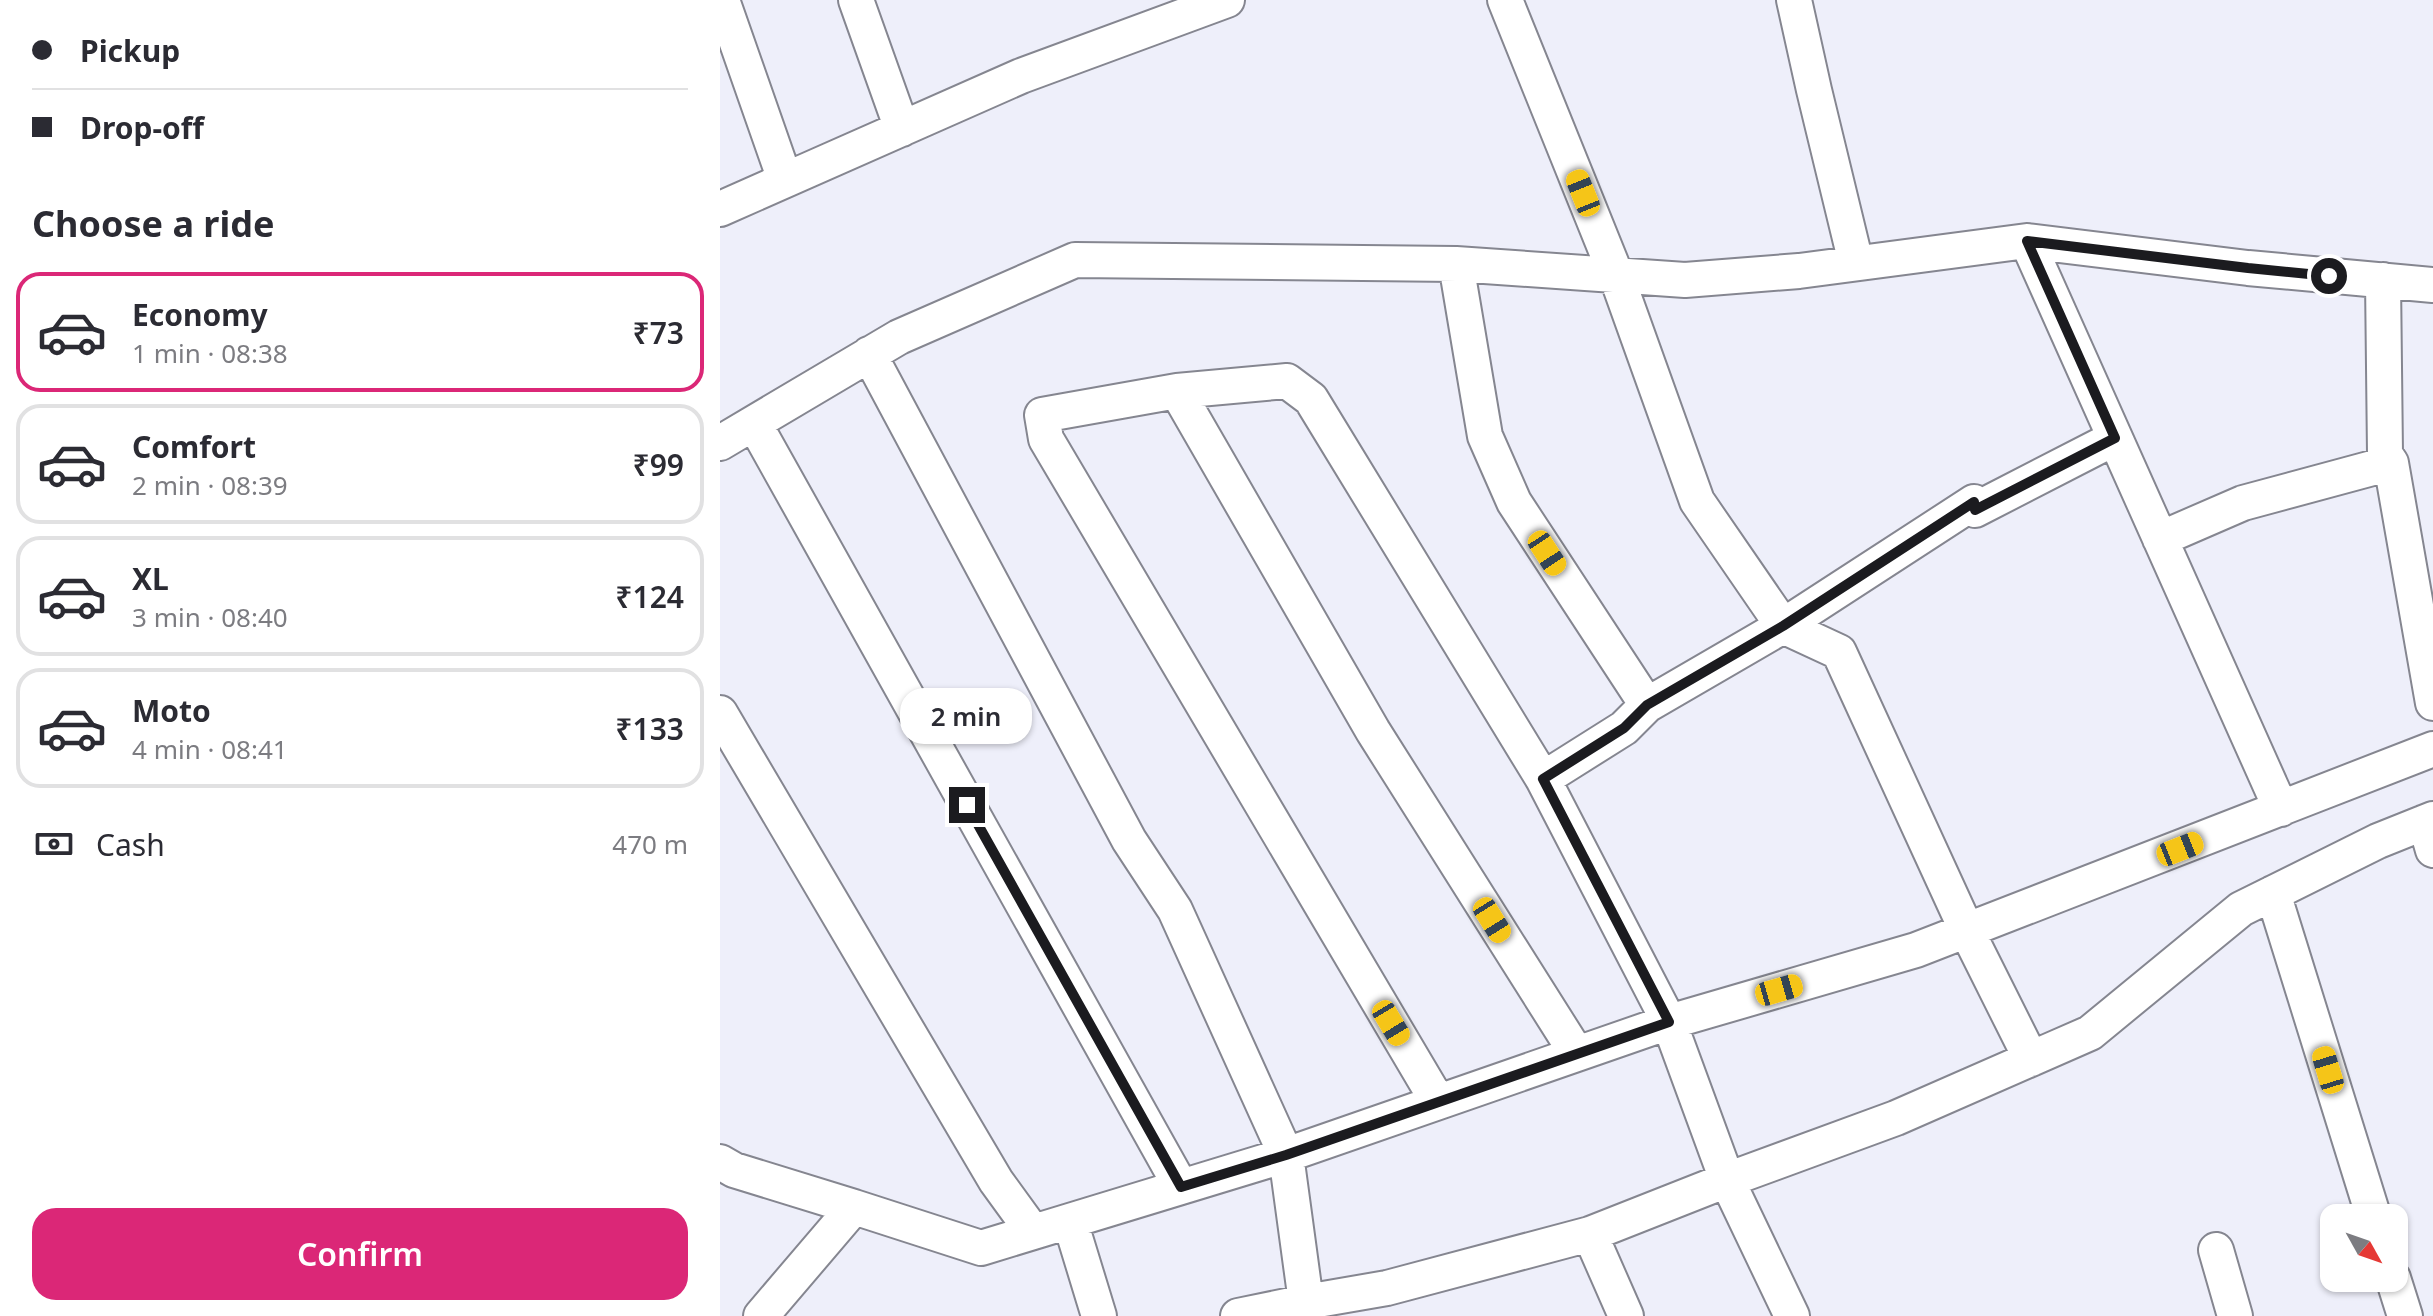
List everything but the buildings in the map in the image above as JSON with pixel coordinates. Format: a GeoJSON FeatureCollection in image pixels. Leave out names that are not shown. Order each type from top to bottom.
{"type":"FeatureCollection","features":[{"type":"Feature","properties":{"kind":"street"},"geometry":{"type":"LineString","coordinates":[[722,0],[785,180]]}},
{"type":"Feature","properties":{"kind":"street"},"geometry":{"type":"LineString","coordinates":[[856,0],[902,129]]}},
{"type":"Feature","properties":{"kind":"street"},"geometry":{"type":"LineString","coordinates":[[720,209],[1021,76],[1227,0]]}},
{"type":"Feature","properties":{"kind":"street"},"geometry":{"type":"LineString","coordinates":[[1505,0],[1616,275],[1697,501],[1783,626],[1839,652],[1967,931],[2031,1059]]}},
{"type":"Feature","properties":{"kind":"street"},"geometry":{"type":"LineString","coordinates":[[1794,0],[1856,263]]}},
{"type":"Feature","properties":{"kind":"street"},"geometry":{"type":"LineString","coordinates":[[2027,241],[2281,809]]}},
{"type":"Feature","properties":{"kind":"street"},"geometry":{"type":"LineString","coordinates":[[720,443],[899,337],[1075,260],[1456,264],[1685,280],[1856,263],[2027,241],[2248,268],[2433,285]]}},
{"type":"Feature","properties":{"kind":"street"},"geometry":{"type":"LineString","coordinates":[[1456,264],[1485,436],[1514,502],[1647,705]]}},
{"type":"Feature","properties":{"kind":"street"},"geometry":{"type":"LineString","coordinates":[[2383,280],[2385,454],[2391,463],[2433,703]]}},
{"type":"Feature","properties":{"kind":"street"},"geometry":{"type":"LineString","coordinates":[[869,354],[1129,840],[1175,910],[1286,1155],[1306,1302]]}},
{"type":"Feature","properties":{"kind":"street"},"geometry":{"type":"LineString","coordinates":[[1438,1102],[1046,439],[1042,415],[1177,391],[1287,381],[1311,399],[1543,779],[1669,1022],[1727,1180],[1792,1316]]}},
{"type":"Feature","properties":{"kind":"street"},"geometry":{"type":"LineString","coordinates":[[1177,391],[1373,731],[1577,1054]]}},
{"type":"Feature","properties":{"kind":"street"},"geometry":{"type":"LineString","coordinates":[[754,423],[1181,1187]]}},
{"type":"Feature","properties":{"kind":"street"},"geometry":{"type":"LineString","coordinates":[[1543,779],[1624,728],[1647,705],[1783,626],[1974,502],[1975,510],[2115,438]]}},
{"type":"Feature","properties":{"kind":"street"},"geometry":{"type":"LineString","coordinates":[[2160,539],[2243,503],[2391,463]]}},
{"type":"Feature","properties":{"kind":"street"},"geometry":{"type":"LineString","coordinates":[[720,713],[996,1181],[1033,1232]]}},
{"type":"Feature","properties":{"kind":"street"},"geometry":{"type":"LineString","coordinates":[[720,1162],[734,1170],[981,1248],[1286,1155],[1669,1022],[1916,950],[2433,749]]}},
{"type":"Feature","properties":{"kind":"street"},"geometry":{"type":"LineString","coordinates":[[1238,1316],[1387,1288],[1590,1234],[1896,1118],[2090,1033],[2241,909],[2378,841],[2430,830]]}},
{"type":"Feature","properties":{"kind":"street"},"geometry":{"type":"LineString","coordinates":[[2273,893],[2370,1204]]}},
{"type":"Feature","properties":{"kind":"street"},"geometry":{"type":"LineString","coordinates":[[761,1316],[854,1207]]}},
{"type":"Feature","properties":{"kind":"street"},"geometry":{"type":"LineString","coordinates":[[1070,1221],[1099,1316]]}},
{"type":"Feature","properties":{"kind":"street"},"geometry":{"type":"LineString","coordinates":[[1590,1234],[1626,1316]]}},
{"type":"Feature","properties":{"kind":"street"},"geometry":{"type":"LineString","coordinates":[[2216,1250],[2235,1316]]}},
{"type":"Feature","properties":{"kind":"street"},"geometry":{"type":"LineString","coordinates":[[2397,1292],[2405,1316]]}},
{"type":"Feature","properties":{"kind":"route"},"geometry":{"type":"LineString","coordinates":[[967,805],[1181,1187],[1286,1155],[1669,1022],[1543,779],[1624,728],[1647,705],[1783,626],[1974,502],[1975,510],[2115,438],[2027,241],[2329,276]]}}]}
